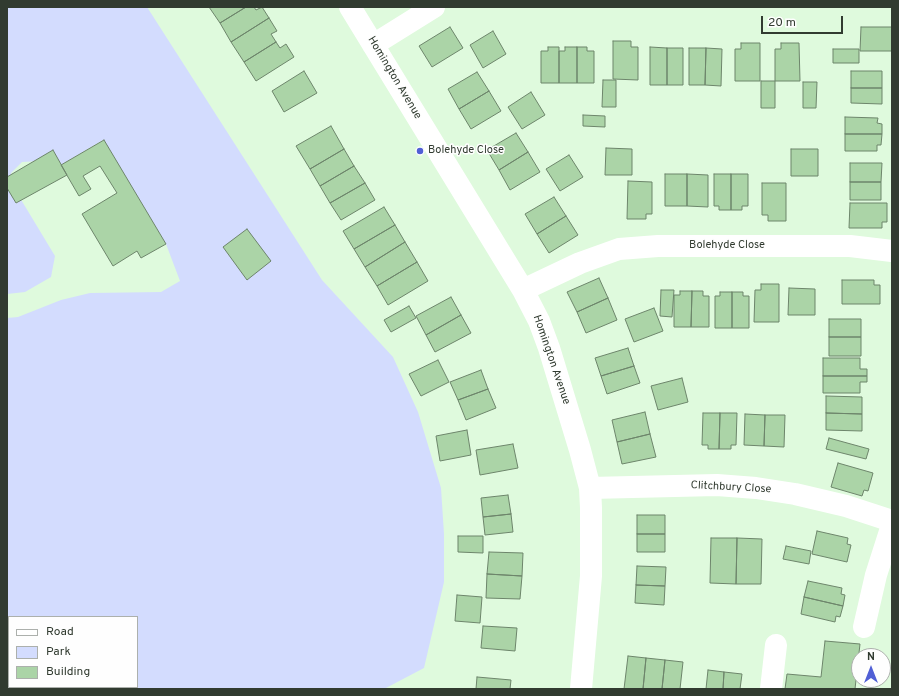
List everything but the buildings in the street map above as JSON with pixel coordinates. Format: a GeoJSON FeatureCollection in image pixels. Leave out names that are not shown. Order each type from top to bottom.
{"type":"FeatureCollection","features":[{"type":"Feature","properties":{"kind":"street","name":"Homington Avenue"},"geometry":{"type":"LineString","coordinates":[[350,7],[523,290],[539,321],[549,348],[590,488],[591,576],[581,689]]}},
{"type":"Feature","properties":{"kind":"street"},"geometry":{"type":"LineString","coordinates":[[373,45],[434,7]]}},
{"type":"Feature","properties":{"kind":"street","name":"Bolehyde Close"},"geometry":{"type":"LineString","coordinates":[[523,290],[580,263],[619,249],[658,246],[850,246],[892,251]]}},
{"type":"Feature","properties":{"kind":"street","name":"Clitchbury Close"},"geometry":{"type":"LineString","coordinates":[[590,488],[717,485],[756,488],[795,494],[846,506],[892,521]]}},
{"type":"Feature","properties":{"kind":"street"},"geometry":{"type":"LineString","coordinates":[[864,627],[876,575],[892,525]]}},
{"type":"Feature","properties":{"kind":"street"},"geometry":{"type":"LineString","coordinates":[[771,689],[776,645]]}},
{"type":"Feature","properties":{"kind":"green space"},"geometry":{"type":"Polygon","coordinates":[[[7,7],[147,7],[322,280],[393,357],[418,412],[441,488],[444,534],[444,582],[424,668],[384,689],[7,689],[7,318],[18,317],[61,300],[90,293],[161,292],[180,281],[166,244],[103,140],[61,165],[40,161],[22,162],[11,173],[14,188],[55,256],[51,277],[25,292],[7,294],[7,7]]]}},
{"type":"Feature","properties":{"kind":"place","name":"Bolehyde Close"},"geometry":{"type":"Point","coordinates":[420,151]}}]}
